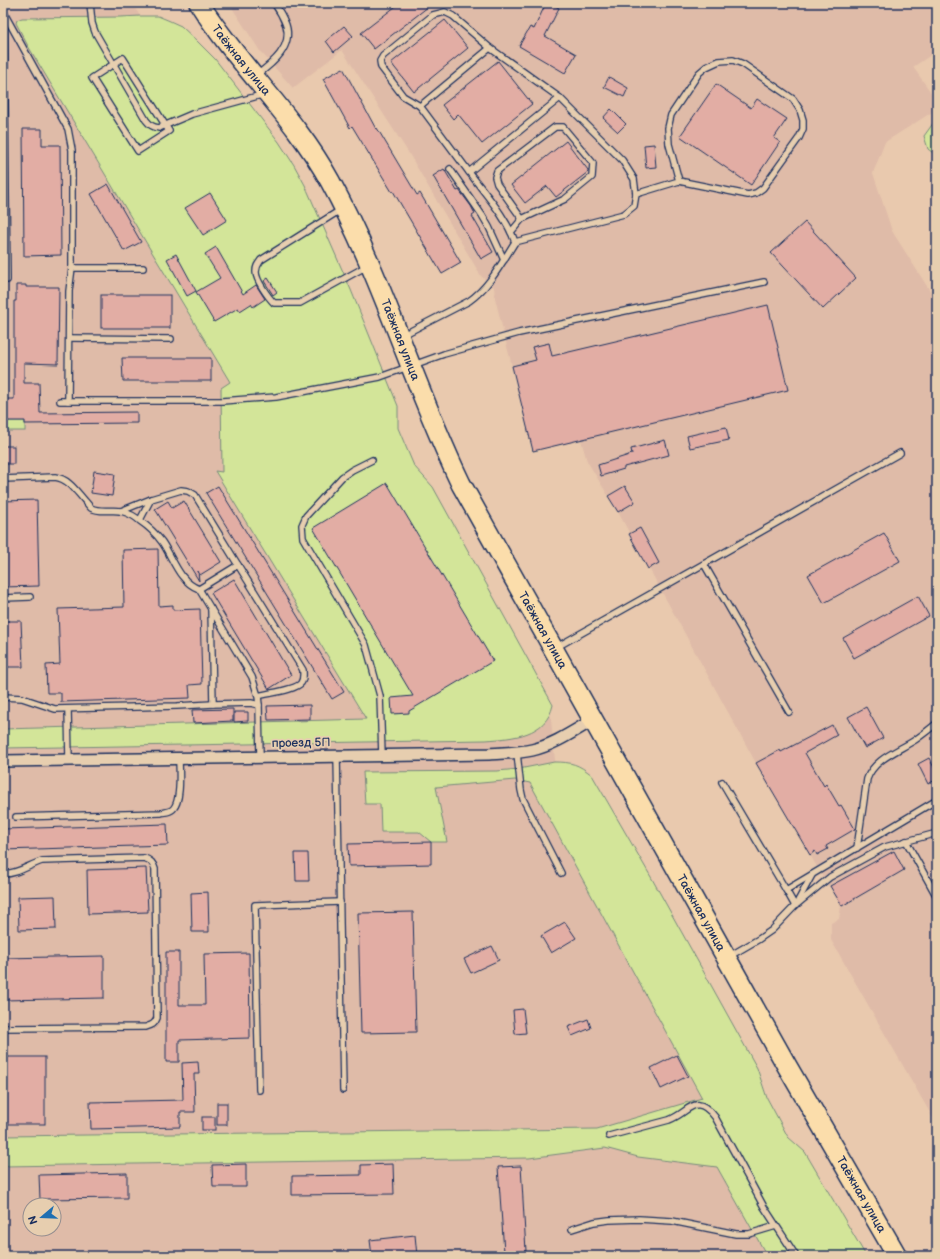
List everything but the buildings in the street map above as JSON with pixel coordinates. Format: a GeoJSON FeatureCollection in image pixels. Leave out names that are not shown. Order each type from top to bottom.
{"type":"FeatureCollection","features":[{"type":"Feature","properties":{"kind":"highway","name":"Таёжная улица"},"geometry":{"type":"LineString","coordinates":[[199,3],[218,31],[300,135],[329,180],[370,264],[437,431],[462,484],[726,958],[897,1256]]}},
{"type":"Feature","properties":{"kind":"street","name":"проезд 5П"},"geometry":{"type":"LineString","coordinates":[[3,761],[489,754],[532,750],[550,744],[593,720]]}},
{"type":"Feature","properties":{"kind":"lane"},"geometry":{"type":"LineString","coordinates":[[4,3],[7,280]]}},
{"type":"Feature","properties":{"kind":"lane"},"geometry":{"type":"LineString","coordinates":[[90,3],[92,23],[95,32],[150,125],[159,128],[192,114],[267,94]]}},
{"type":"Feature","properties":{"kind":"lane"},"geometry":{"type":"LineString","coordinates":[[254,78],[280,56],[286,45],[288,36],[286,26],[274,3]]}},
{"type":"Feature","properties":{"kind":"lane"},"geometry":{"type":"LineString","coordinates":[[399,337],[477,295],[490,282],[514,242],[511,232],[420,106],[403,96],[381,67],[380,61],[383,56],[433,16],[445,12],[453,16],[490,48],[560,98],[622,160],[634,179],[636,194],[634,206],[624,214],[514,242]]}},
{"type":"Feature","properties":{"kind":"lane"},"geometry":{"type":"LineString","coordinates":[[4,13],[68,129],[71,138],[72,268],[69,291],[68,401]]}},
{"type":"Feature","properties":{"kind":"lane"},"geometry":{"type":"LineString","coordinates":[[420,106],[490,48]]}},
{"type":"Feature","properties":{"kind":"lane"},"geometry":{"type":"LineString","coordinates":[[123,58],[165,125],[169,131],[138,151],[92,78],[123,58]]}},
{"type":"Feature","properties":{"kind":"lane"},"geometry":{"type":"LineString","coordinates":[[636,194],[679,181],[748,194],[756,193],[763,188],[803,129],[800,110],[793,99],[743,64],[732,60],[720,61],[706,67],[699,73],[671,115],[668,128],[669,144],[679,181]]}},
{"type":"Feature","properties":{"kind":"lane"},"geometry":{"type":"LineString","coordinates":[[469,172],[560,98]]}},
{"type":"Feature","properties":{"kind":"lane"},"geometry":{"type":"LineString","coordinates":[[511,232],[522,219],[565,199],[592,177],[593,163],[564,127],[555,127],[498,171],[495,177],[497,184],[522,219]]}},
{"type":"Feature","properties":{"kind":"lane"},"geometry":{"type":"LineString","coordinates":[[450,168],[489,226],[504,260]]}},
{"type":"Feature","properties":{"kind":"lane"},"geometry":{"type":"LineString","coordinates":[[344,208],[261,260],[257,265],[256,273],[258,279],[274,303],[300,303],[370,264]]}},
{"type":"Feature","properties":{"kind":"lane"},"geometry":{"type":"LineString","coordinates":[[72,268],[143,268]]}},
{"type":"Feature","properties":{"kind":"lane"},"geometry":{"type":"LineString","coordinates":[[60,401],[222,401],[276,397],[374,378],[411,365],[519,333],[764,282]]}},
{"type":"Feature","properties":{"kind":"lane"},"geometry":{"type":"LineString","coordinates":[[69,338],[171,339]]}},
{"type":"Feature","properties":{"kind":"lane"},"geometry":{"type":"LineString","coordinates":[[554,649],[900,453]]}},
{"type":"Feature","properties":{"kind":"lane"},"geometry":{"type":"LineString","coordinates":[[372,460],[342,477],[306,516],[302,525],[304,538],[366,645],[380,696],[382,718],[382,755]]}},
{"type":"Feature","properties":{"kind":"lane"},"geometry":{"type":"LineString","coordinates":[[3,479],[63,478],[90,507],[97,510],[120,511],[129,514],[140,520],[155,533],[188,583],[199,589],[252,677],[258,696],[259,705],[260,757]]}},
{"type":"Feature","properties":{"kind":"lane"},"geometry":{"type":"LineString","coordinates":[[120,511],[151,499],[181,490],[195,496],[303,670],[304,677],[301,683],[294,688],[258,696]]}},
{"type":"Feature","properties":{"kind":"lane"},"geometry":{"type":"LineString","coordinates":[[140,520],[151,499]]}},
{"type":"Feature","properties":{"kind":"lane"},"geometry":{"type":"LineString","coordinates":[[704,564],[789,712]]}},
{"type":"Feature","properties":{"kind":"lane"},"geometry":{"type":"LineString","coordinates":[[199,589],[238,566]]}},
{"type":"Feature","properties":{"kind":"lane"},"geometry":{"type":"LineString","coordinates":[[3,598],[30,597]]}},
{"type":"Feature","properties":{"kind":"lane"},"geometry":{"type":"LineString","coordinates":[[211,608],[213,704]]}},
{"type":"Feature","properties":{"kind":"lane"},"geometry":{"type":"LineString","coordinates":[[3,697],[22,698],[50,708],[68,709],[251,703],[259,705]]}},
{"type":"Feature","properties":{"kind":"lane"},"geometry":{"type":"LineString","coordinates":[[68,709],[68,760]]}},
{"type":"Feature","properties":{"kind":"lane"},"geometry":{"type":"LineString","coordinates":[[857,848],[867,779],[870,772],[880,762],[916,739],[937,723]]}},
{"type":"Feature","properties":{"kind":"lane"},"geometry":{"type":"LineString","coordinates":[[516,752],[523,799],[561,873]]}},
{"type":"Feature","properties":{"kind":"lane"},"geometry":{"type":"LineString","coordinates":[[337,756],[343,1090]]}},
{"type":"Feature","properties":{"kind":"lane"},"geometry":{"type":"LineString","coordinates":[[16,816],[168,812],[174,808],[177,803],[180,780],[179,759]]}},
{"type":"Feature","properties":{"kind":"lane"},"geometry":{"type":"LineString","coordinates":[[722,782],[795,906]]}},
{"type":"Feature","properties":{"kind":"lane"},"geometry":{"type":"LineString","coordinates":[[786,890],[937,800]]}},
{"type":"Feature","properties":{"kind":"lane"},"geometry":{"type":"LineString","coordinates":[[726,958],[772,930],[795,906],[830,877],[884,847],[937,833]]}},
{"type":"Feature","properties":{"kind":"lane"},"geometry":{"type":"LineString","coordinates":[[906,841],[937,897]]}},
{"type":"Feature","properties":{"kind":"lane"},"geometry":{"type":"LineString","coordinates":[[3,874],[17,872],[34,863],[42,861],[144,858],[150,860],[155,869],[157,1018],[156,1022],[146,1027],[3,1028]]}},
{"type":"Feature","properties":{"kind":"lane"},"geometry":{"type":"LineString","coordinates":[[795,906],[813,874]]}},
{"type":"Feature","properties":{"kind":"lane"},"geometry":{"type":"LineString","coordinates":[[259,1090],[255,905],[340,902]]}},
{"type":"Feature","properties":{"kind":"lane"},"geometry":{"type":"LineString","coordinates":[[609,1136],[669,1120],[677,1117],[689,1107],[696,1105],[702,1105],[708,1108],[715,1117],[764,1207],[796,1256]]}},
{"type":"Feature","properties":{"kind":"lane"},"geometry":{"type":"LineString","coordinates":[[572,1229],[594,1222],[639,1219],[672,1221],[736,1234],[749,1234],[776,1226]]}},
{"type":"Feature","properties":{"kind":"shaded area"},"geometry":{"type":"Polygon","coordinates":[[[3,3],[132,3],[390,421],[550,709],[557,781],[823,1256],[3,1256],[3,3]]]}},
{"type":"Feature","properties":{"kind":"shaded area"},"geometry":{"type":"Polygon","coordinates":[[[229,3],[937,3],[937,51],[913,67],[937,101],[937,109],[885,142],[873,173],[892,231],[937,302],[937,1125],[831,940],[831,923],[839,919],[841,906],[756,763],[618,512],[587,461],[581,440],[533,451],[495,298],[494,287],[481,276],[408,152],[342,50],[293,88],[260,51],[229,3]]]}},
{"type":"Feature","properties":{"kind":"green space"},"geometry":{"type":"Polygon","coordinates":[[[158,16],[170,21],[181,26],[197,41],[215,59],[279,142],[294,165],[305,185],[351,290],[398,406],[398,428],[414,466],[433,487],[553,705],[549,715],[536,729],[517,736],[486,740],[3,748],[3,729],[366,719],[215,471],[222,472],[221,388],[230,382],[28,46],[16,23],[17,20],[22,18],[158,16]]]}},
{"type":"Feature","properties":{"kind":"green space"},"geometry":{"type":"Polygon","coordinates":[[[937,120],[937,156],[928,149],[924,136],[937,120]]]}},
{"type":"Feature","properties":{"kind":"green space"},"geometry":{"type":"Polygon","coordinates":[[[3,421],[25,421],[25,431],[3,431],[3,421]]]}},
{"type":"Feature","properties":{"kind":"green space"},"geometry":{"type":"Polygon","coordinates":[[[554,762],[574,764],[583,768],[592,775],[651,877],[757,1068],[767,1098],[788,1137],[805,1152],[866,1256],[767,1256],[717,1167],[638,1157],[605,1148],[529,1158],[3,1166],[3,1136],[597,1129],[702,1098],[530,783],[515,780],[436,787],[447,842],[431,842],[419,832],[381,832],[380,804],[365,804],[363,772],[497,771],[519,769],[554,762]]]}}]}
